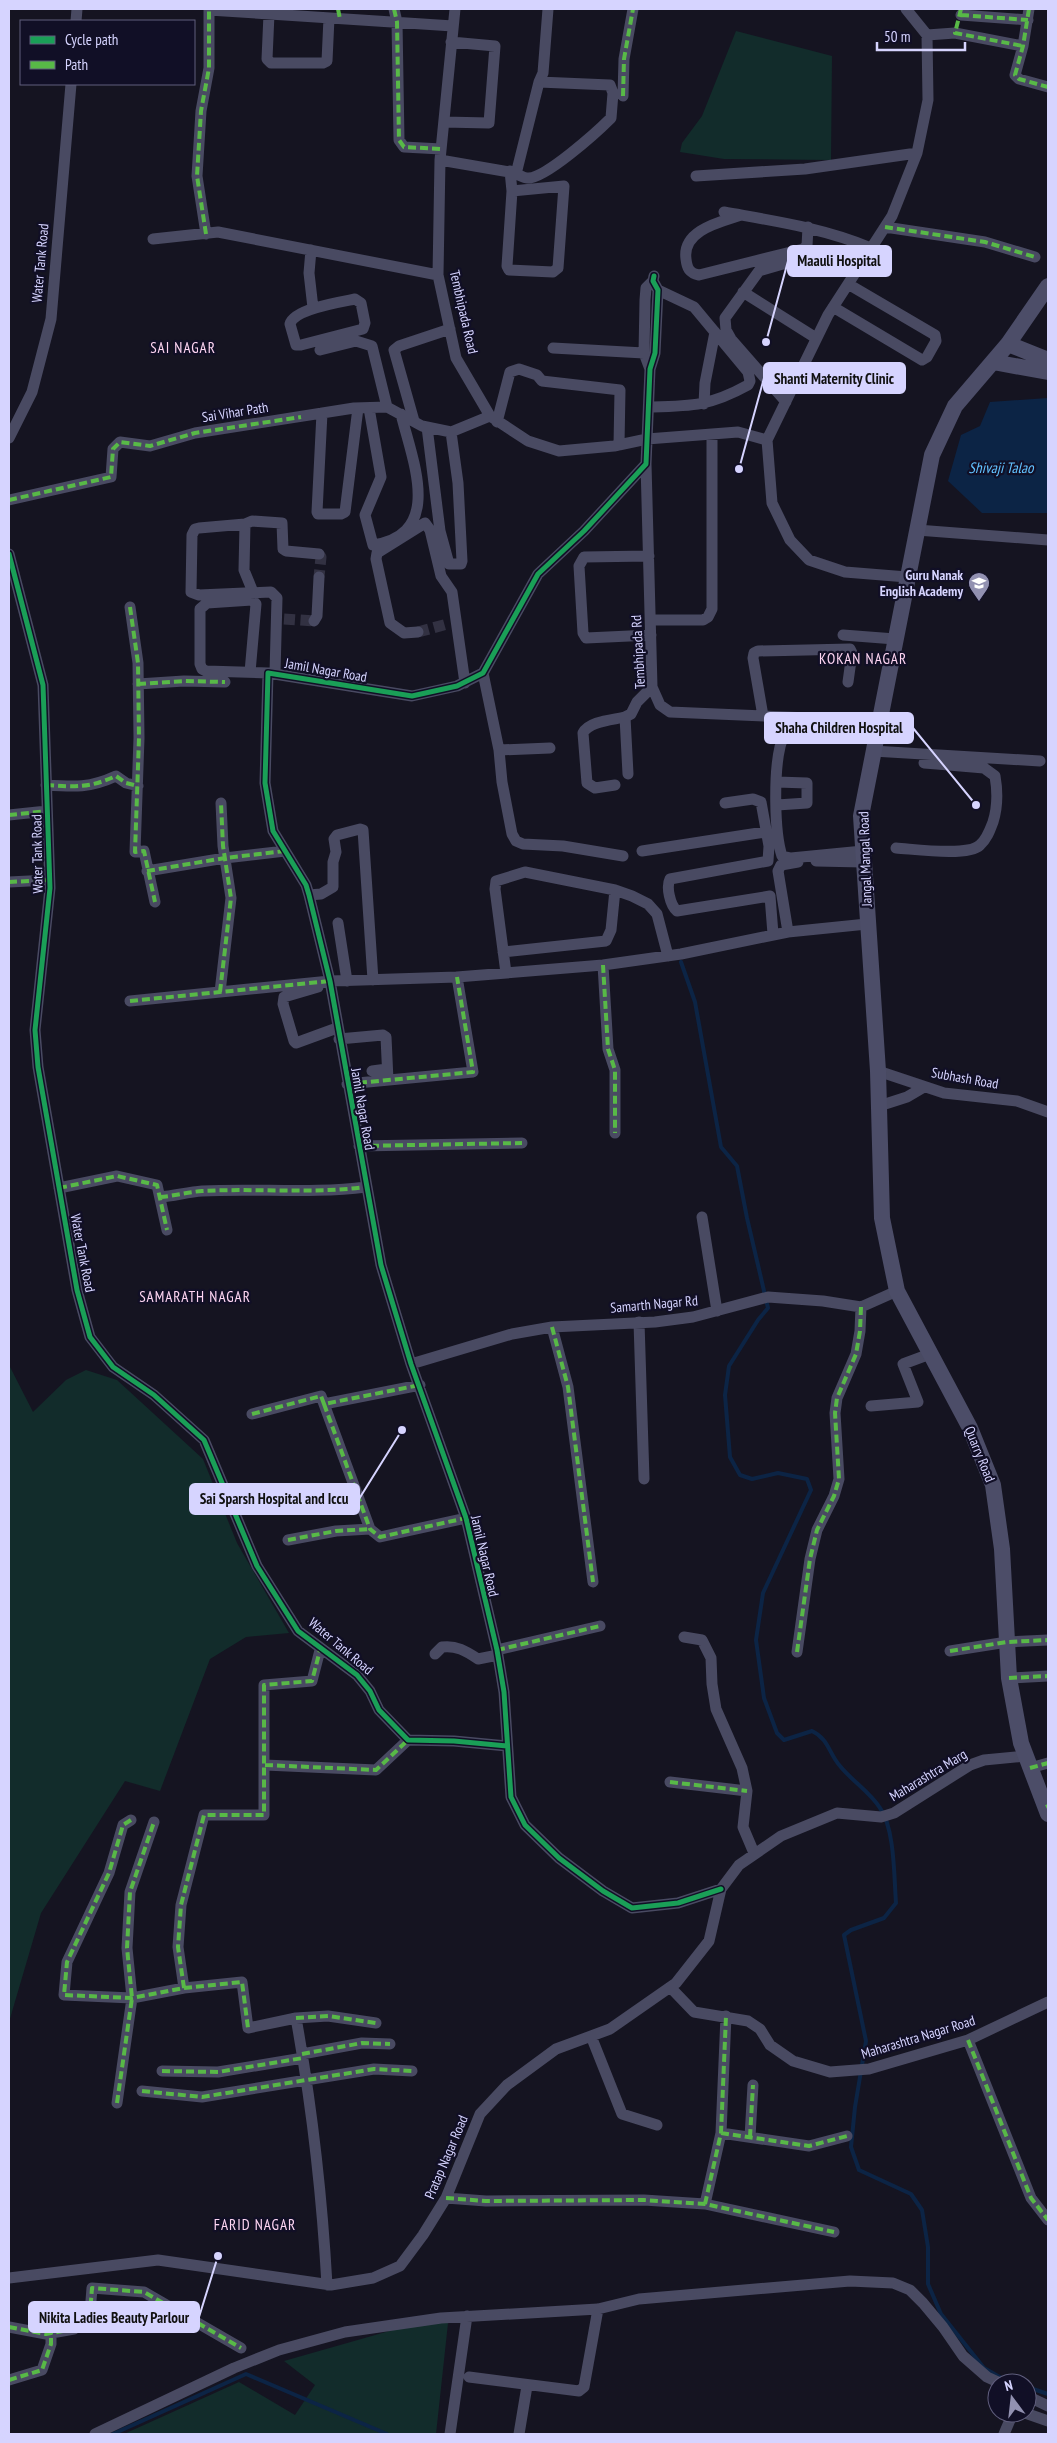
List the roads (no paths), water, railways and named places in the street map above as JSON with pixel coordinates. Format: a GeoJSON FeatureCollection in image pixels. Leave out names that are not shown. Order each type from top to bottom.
{"type":"FeatureCollection","features":[{"type":"Feature","properties":{"kind":"main road","name":"Jangal Mangal Road"},"geometry":{"type":"LineString","coordinates":[[879,1106],[860,816],[932,455],[955,406],[1008,344],[1048,286]]}},
{"type":"Feature","properties":{"kind":"main road"},"geometry":{"type":"LineString","coordinates":[[1008,344],[1048,360]]}},
{"type":"Feature","properties":{"kind":"main road"},"geometry":{"type":"LineString","coordinates":[[992,362],[1048,372]]}},
{"type":"Feature","properties":{"kind":"main road","name":"Quarry Road"},"geometry":{"type":"LineString","coordinates":[[879,1106],[882,1218],[897,1291],[970,1428],[993,1484],[1002,1549],[1009,1678],[1028,1762],[1047,1809]]}},
{"type":"Feature","properties":{"kind":"street"},"geometry":{"type":"LineString","coordinates":[[394,9],[397,22],[399,140],[404,148],[513,172],[528,178],[544,174],[556,166],[611,118],[613,93],[610,85],[539,82]]}},
{"type":"Feature","properties":{"kind":"street","name":"Tembhipada Road"},"geometry":{"type":"LineString","coordinates":[[455,9],[441,155],[438,275],[456,358],[493,419],[528,441],[559,451],[618,445],[647,439],[738,432],[767,440]]}},
{"type":"Feature","properties":{"kind":"street"},"geometry":{"type":"LineString","coordinates":[[512,191],[564,186],[558,268],[553,272],[509,270],[507,266],[513,172],[543,73],[548,9]]}},
{"type":"Feature","properties":{"kind":"street"},"geometry":{"type":"LineString","coordinates":[[624,96],[624,59],[633,9]]}},
{"type":"Feature","properties":{"kind":"street"},"geometry":{"type":"LineString","coordinates":[[906,9],[927,36],[928,100],[917,153],[892,216],[832,307],[767,440],[772,503],[790,540],[809,560],[845,572],[907,577]]}},
{"type":"Feature","properties":{"kind":"street"},"geometry":{"type":"LineString","coordinates":[[206,234],[197,176],[202,111],[209,68],[209,10],[269,18],[334,17],[453,26]]}},
{"type":"Feature","properties":{"kind":"street"},"geometry":{"type":"LineString","coordinates":[[955,33],[961,12],[1029,14],[1015,75],[1019,79],[1048,88]]}},
{"type":"Feature","properties":{"kind":"street"},"geometry":{"type":"LineString","coordinates":[[269,18],[267,59],[271,63],[323,63],[327,61],[334,17]]}},
{"type":"Feature","properties":{"kind":"street"},"geometry":{"type":"LineString","coordinates":[[927,36],[955,33],[1023,46]]}},
{"type":"Feature","properties":{"kind":"street"},"geometry":{"type":"LineString","coordinates":[[444,122],[489,123],[495,46],[451,42]]}},
{"type":"Feature","properties":{"kind":"street","name":"Water Tank Road"},"geometry":{"type":"LineString","coordinates":[[9,438],[32,392],[51,319],[71,85]]}},
{"type":"Feature","properties":{"kind":"street"},"geometry":{"type":"LineString","coordinates":[[696,176],[805,168],[917,153]]}},
{"type":"Feature","properties":{"kind":"street"},"geometry":{"type":"LineString","coordinates":[[724,212],[808,227],[847,237],[871,248]]}},
{"type":"Feature","properties":{"kind":"street"},"geometry":{"type":"LineString","coordinates":[[742,215],[699,231],[688,241],[684,249],[687,268],[692,274],[698,276],[803,249],[807,246],[808,227]]}},
{"type":"Feature","properties":{"kind":"street"},"geometry":{"type":"LineString","coordinates":[[885,227],[985,242],[1035,257]]}},
{"type":"Feature","properties":{"kind":"street"},"geometry":{"type":"LineString","coordinates":[[153,239],[218,232],[438,275]]}},
{"type":"Feature","properties":{"kind":"street"},"geometry":{"type":"LineString","coordinates":[[310,250],[309,273],[314,308]]}},
{"type":"Feature","properties":{"kind":"street"},"geometry":{"type":"LineString","coordinates":[[786,402],[726,330],[725,318],[759,271],[828,251],[840,254],[859,266]]}},
{"type":"Feature","properties":{"kind":"street"},"geometry":{"type":"LineString","coordinates":[[650,407],[704,404],[748,386],[750,381],[748,372],[694,307],[655,282]]}},
{"type":"Feature","properties":{"kind":"street"},"geometry":{"type":"LineString","coordinates":[[650,369],[644,353],[645,300],[646,288],[655,282]]}},
{"type":"Feature","properties":{"kind":"street"},"geometry":{"type":"LineString","coordinates":[[623,856],[562,846],[523,844],[516,841],[512,834],[483,673],[538,574],[584,531],[646,464],[650,407],[650,369],[655,353],[655,282]]}},
{"type":"Feature","properties":{"kind":"street"},"geometry":{"type":"LineString","coordinates":[[832,307],[922,360],[927,357],[936,341],[935,335],[848,284]]}},
{"type":"Feature","properties":{"kind":"street"},"geometry":{"type":"LineString","coordinates":[[743,292],[816,338]]}},
{"type":"Feature","properties":{"kind":"street"},"geometry":{"type":"LineString","coordinates":[[355,299],[361,303],[363,329],[296,345],[290,324],[291,320],[314,308],[355,299]]}},
{"type":"Feature","properties":{"kind":"street"},"geometry":{"type":"LineString","coordinates":[[414,421],[394,350],[400,346],[450,328]]}},
{"type":"Feature","properties":{"kind":"street"},"geometry":{"type":"LineString","coordinates":[[704,404],[705,383],[715,332]]}},
{"type":"Feature","properties":{"kind":"street"},"geometry":{"type":"LineString","coordinates":[[320,350],[356,341],[372,346],[387,407]]}},
{"type":"Feature","properties":{"kind":"street"},"geometry":{"type":"LineString","coordinates":[[553,348],[644,353]]}},
{"type":"Feature","properties":{"kind":"street"},"geometry":{"type":"LineString","coordinates":[[427,427],[440,531],[448,564],[452,565],[461,564],[462,561],[458,483],[450,432],[493,419],[510,372],[519,369],[537,375],[542,381],[620,390],[618,445]]}},
{"type":"Feature","properties":{"kind":"street","name":"Sai Vihar Path"},"geometry":{"type":"LineString","coordinates":[[9,500],[111,476],[113,449],[120,442],[150,446],[195,433],[322,413],[387,407],[427,427],[450,432]]}},
{"type":"Feature","properties":{"kind":"street"},"geometry":{"type":"LineString","coordinates":[[322,413],[317,512],[318,514],[341,514],[345,512],[363,408]]}},
{"type":"Feature","properties":{"kind":"street"},"geometry":{"type":"LineString","coordinates":[[363,408],[380,477],[366,515],[373,544],[391,542],[404,533],[419,506],[420,486],[401,414]]}},
{"type":"Feature","properties":{"kind":"street"},"geometry":{"type":"LineString","coordinates":[[651,620],[703,620],[708,617],[712,609],[712,434]]}},
{"type":"Feature","properties":{"kind":"street","name":"Tembhipada Rd"},"geometry":{"type":"LineString","coordinates":[[646,464],[652,687],[660,705],[670,712],[763,716],[878,728]]}},
{"type":"Feature","properties":{"kind":"street"},"geometry":{"type":"LineString","coordinates":[[250,672],[256,604],[252,600],[207,603],[200,608],[200,664],[202,669],[206,671],[272,673],[280,619],[277,598],[271,592],[199,595],[192,592],[192,535],[195,529],[245,524],[252,520],[282,523],[283,549],[286,551],[319,554]]}},
{"type":"Feature","properties":{"kind":"street"},"geometry":{"type":"LineString","coordinates":[[418,632],[404,633],[390,623],[376,559],[377,553],[425,523],[430,530],[442,576],[452,592],[452,623],[465,683]]}},
{"type":"Feature","properties":{"kind":"street"},"geometry":{"type":"LineString","coordinates":[[245,524],[244,570],[253,592]]}},
{"type":"Feature","properties":{"kind":"street"},"geometry":{"type":"LineString","coordinates":[[917,530],[1048,540]]}},
{"type":"Feature","properties":{"kind":"street","name":"Water Tank Road"},"geometry":{"type":"LineString","coordinates":[[9,554],[43,685],[49,880],[41,992],[35,1030],[38,1067],[77,1290],[90,1337],[113,1367],[154,1395],[204,1440],[257,1566],[298,1631],[320,1650],[357,1675],[370,1691],[379,1710],[408,1740]]}},
{"type":"Feature","properties":{"kind":"street"},"geometry":{"type":"LineString","coordinates":[[649,556],[584,557],[579,566],[583,632],[586,638],[651,636]]}},
{"type":"Feature","properties":{"kind":"street"},"geometry":{"type":"LineString","coordinates":[[314,621],[317,616],[319,577]]}},
{"type":"Feature","properties":{"kind":"street"},"geometry":{"type":"LineString","coordinates":[[130,608],[138,663],[138,786],[135,852],[144,851],[154,902]]}},
{"type":"Feature","properties":{"kind":"street"},"geometry":{"type":"LineString","coordinates":[[842,635],[895,639]]}},
{"type":"Feature","properties":{"kind":"street"},"geometry":{"type":"LineString","coordinates":[[763,716],[753,658],[754,653],[758,651],[850,649],[852,652],[848,682]]}},
{"type":"Feature","properties":{"kind":"street","name":"Jamil Nagar Road"},"geometry":{"type":"LineString","coordinates":[[483,673],[457,686],[412,696],[272,673],[264,783],[273,831],[306,885],[309,895],[330,983],[347,1084],[382,1265],[411,1364],[466,1518],[504,1692],[511,1797],[525,1825],[559,1858],[602,1891],[632,1908],[678,1903],[721,1889]]}},
{"type":"Feature","properties":{"kind":"street"},"geometry":{"type":"LineString","coordinates":[[138,684],[184,681],[225,682]]}},
{"type":"Feature","properties":{"kind":"street"},"geometry":{"type":"LineString","coordinates":[[615,785],[594,788],[587,783],[584,733],[586,728],[592,725],[631,714],[637,702],[652,687]]}},
{"type":"Feature","properties":{"kind":"street"},"geometry":{"type":"LineString","coordinates":[[625,717],[628,774]]}},
{"type":"Feature","properties":{"kind":"street"},"geometry":{"type":"LineString","coordinates":[[863,857],[792,858],[782,856],[778,845],[777,805],[780,746],[784,737],[791,732],[878,728]]}},
{"type":"Feature","properties":{"kind":"street"},"geometry":{"type":"LineString","coordinates":[[498,750],[550,748]]}},
{"type":"Feature","properties":{"kind":"street"},"geometry":{"type":"LineString","coordinates":[[873,751],[984,768],[995,776],[998,792],[997,809],[989,834],[979,847],[967,850],[896,848]]}},
{"type":"Feature","properties":{"kind":"street"},"geometry":{"type":"LineString","coordinates":[[924,763],[937,760],[1040,761]]}},
{"type":"Feature","properties":{"kind":"street"},"geometry":{"type":"LineString","coordinates":[[46,784],[80,788],[98,784],[116,776],[126,783],[138,786]]}},
{"type":"Feature","properties":{"kind":"street"},"geometry":{"type":"LineString","coordinates":[[777,782],[808,783],[809,787],[807,804],[777,805]]}},
{"type":"Feature","properties":{"kind":"street"},"geometry":{"type":"LineString","coordinates":[[725,803],[758,799],[761,802],[769,853],[768,862],[670,879],[668,884],[673,907],[677,910],[770,896],[773,934]]}},
{"type":"Feature","properties":{"kind":"street"},"geometry":{"type":"LineString","coordinates":[[220,992],[231,898],[225,858],[221,803]]}},
{"type":"Feature","properties":{"kind":"street"},"geometry":{"type":"LineString","coordinates":[[9,815],[47,812]]}},
{"type":"Feature","properties":{"kind":"street"},"geometry":{"type":"LineString","coordinates":[[309,895],[321,894],[333,887],[333,862],[336,852],[334,839],[336,835],[360,829],[363,830],[376,980]]}},
{"type":"Feature","properties":{"kind":"street"},"geometry":{"type":"LineString","coordinates":[[642,851],[766,832]]}},
{"type":"Feature","properties":{"kind":"street"},"geometry":{"type":"LineString","coordinates":[[370,838],[376,980]]}},
{"type":"Feature","properties":{"kind":"street"},"geometry":{"type":"LineString","coordinates":[[147,871],[225,858],[284,851]]}},
{"type":"Feature","properties":{"kind":"street"},"geometry":{"type":"LineString","coordinates":[[788,932],[778,876],[781,865],[801,861],[863,857]]}},
{"type":"Feature","properties":{"kind":"street"},"geometry":{"type":"LineString","coordinates":[[506,973],[495,889],[496,881],[525,872],[615,890],[648,904],[657,914],[668,956]]}},
{"type":"Feature","properties":{"kind":"street"},"geometry":{"type":"LineString","coordinates":[[9,882],[49,880]]}},
{"type":"Feature","properties":{"kind":"street"},"geometry":{"type":"LineString","coordinates":[[503,952],[606,941],[611,930],[615,890]]}},
{"type":"Feature","properties":{"kind":"street"},"geometry":{"type":"LineString","coordinates":[[338,922],[347,981]]}},
{"type":"Feature","properties":{"kind":"street"},"geometry":{"type":"LineString","coordinates":[[130,1001],[347,981],[457,977],[602,965],[668,956],[773,934],[867,924]]}},
{"type":"Feature","properties":{"kind":"street"},"geometry":{"type":"LineString","coordinates":[[602,965],[608,1049],[614,1070],[615,1133]]}},
{"type":"Feature","properties":{"kind":"street"},"geometry":{"type":"LineString","coordinates":[[347,1084],[387,1075],[473,1072],[457,977]]}},
{"type":"Feature","properties":{"kind":"street"},"geometry":{"type":"LineString","coordinates":[[330,983],[284,997],[283,1004],[296,1043],[338,1033],[384,1035],[386,1037],[387,1075]]}},
{"type":"Feature","properties":{"kind":"street"},"geometry":{"type":"LineString","coordinates":[[372,1071],[387,1075]]}},
{"type":"Feature","properties":{"kind":"street","name":"Subhash Road"},"geometry":{"type":"LineString","coordinates":[[878,1071],[908,1079],[924,1087],[944,1093],[1017,1101],[1048,1112]]}},
{"type":"Feature","properties":{"kind":"street"},"geometry":{"type":"LineString","coordinates":[[879,1106],[907,1096],[924,1087]]}},
{"type":"Feature","properties":{"kind":"street"},"geometry":{"type":"LineString","coordinates":[[359,1146],[522,1143]]}},
{"type":"Feature","properties":{"kind":"street"},"geometry":{"type":"LineString","coordinates":[[59,1188],[117,1176],[157,1185],[167,1230]]}},
{"type":"Feature","properties":{"kind":"street"},"geometry":{"type":"LineString","coordinates":[[160,1197],[200,1191],[302,1189],[337,1191],[366,1187]]}},
{"type":"Feature","properties":{"kind":"street"},"geometry":{"type":"LineString","coordinates":[[702,1217],[717,1311]]}},
{"type":"Feature","properties":{"kind":"street"},"geometry":{"type":"LineString","coordinates":[[797,1652],[817,1530],[834,1496],[839,1479],[834,1413],[837,1398],[856,1354],[861,1308],[897,1291]]}},
{"type":"Feature","properties":{"kind":"street","name":"Samarth Nagar Rd"},"geometry":{"type":"LineString","coordinates":[[411,1364],[512,1334],[552,1327],[693,1317],[766,1297],[781,1296],[861,1308]]}},
{"type":"Feature","properties":{"kind":"street"},"geometry":{"type":"LineString","coordinates":[[639,1322],[644,1478]]}},
{"type":"Feature","properties":{"kind":"street"},"geometry":{"type":"LineString","coordinates":[[552,1327],[568,1387],[593,1582]]}},
{"type":"Feature","properties":{"kind":"street"},"geometry":{"type":"LineString","coordinates":[[871,1406],[918,1402],[902,1364],[930,1354]]}},
{"type":"Feature","properties":{"kind":"street"},"geometry":{"type":"LineString","coordinates":[[324,1404],[420,1385]]}},
{"type":"Feature","properties":{"kind":"street"},"geometry":{"type":"LineString","coordinates":[[252,1414],[321,1396],[370,1529],[380,1537],[466,1518]]}},
{"type":"Feature","properties":{"kind":"street"},"geometry":{"type":"LineString","coordinates":[[288,1540],[336,1531],[370,1529]]}},
{"type":"Feature","properties":{"kind":"street"},"geometry":{"type":"LineString","coordinates":[[434,1654],[442,1647],[452,1646],[464,1650],[478,1659],[600,1626]]}},
{"type":"Feature","properties":{"kind":"street"},"geometry":{"type":"LineString","coordinates":[[684,1637],[702,1640],[711,1658],[712,1684],[716,1709],[742,1768],[747,1791],[743,1828],[754,1853]]}},
{"type":"Feature","properties":{"kind":"street"},"geometry":{"type":"LineString","coordinates":[[950,1651],[1007,1642],[1048,1640]]}},
{"type":"Feature","properties":{"kind":"street"},"geometry":{"type":"LineString","coordinates":[[184,1988],[178,1947],[181,1906],[204,1815],[264,1816],[264,1685],[312,1681],[320,1650]]}},
{"type":"Feature","properties":{"kind":"street"},"geometry":{"type":"LineString","coordinates":[[1009,1678],[1048,1676]]}},
{"type":"Feature","properties":{"kind":"street"},"geometry":{"type":"LineString","coordinates":[[265,1764],[376,1770],[408,1740],[454,1741],[507,1746]]}},
{"type":"Feature","properties":{"kind":"street","name":"Maharashtra Marg"},"geometry":{"type":"LineString","coordinates":[[721,1889],[739,1865],[754,1853],[782,1836],[837,1814],[881,1817],[894,1813],[970,1766],[984,1760],[1048,1763]]}},
{"type":"Feature","properties":{"kind":"street"},"geometry":{"type":"LineString","coordinates":[[670,1782],[747,1791]]}},
{"type":"Feature","properties":{"kind":"street"},"geometry":{"type":"LineString","coordinates":[[131,1820],[123,1825],[109,1873],[67,1962],[64,1995],[132,1998],[184,1988],[242,1982],[248,2028],[296,2018],[328,2016],[376,2023]]}},
{"type":"Feature","properties":{"kind":"street"},"geometry":{"type":"LineString","coordinates":[[117,2103],[132,1998],[128,1948],[130,1892],[154,1822]]}},
{"type":"Feature","properties":{"kind":"street","name":"Pratap Nagar Road"},"geometry":{"type":"LineString","coordinates":[[9,2278],[158,2260],[206,2265],[327,2285],[353,2283],[373,2278],[400,2266],[424,2235],[446,2198],[480,2114],[507,2085],[556,2049],[610,2029],[670,1987],[709,1941],[721,1889]]}},
{"type":"Feature","properties":{"kind":"street","name":"Maharashtra Nagar Road"},"geometry":{"type":"LineString","coordinates":[[670,1987],[694,2012],[748,2021],[760,2029],[770,2045],[793,2061],[830,2072],[863,2070],[968,2040],[1048,2002]]}},
{"type":"Feature","properties":{"kind":"street"},"geometry":{"type":"LineString","coordinates":[[705,2204],[721,2133],[726,2016]]}},
{"type":"Feature","properties":{"kind":"street"},"geometry":{"type":"LineString","coordinates":[[296,2018],[307,2079],[322,2205],[327,2285]]}},
{"type":"Feature","properties":{"kind":"street"},"geometry":{"type":"LineString","coordinates":[[591,2036],[622,2114],[657,2125]]}},
{"type":"Feature","properties":{"kind":"street"},"geometry":{"type":"LineString","coordinates":[[968,2040],[1031,2198],[1048,2220]]}},
{"type":"Feature","properties":{"kind":"street"},"geometry":{"type":"LineString","coordinates":[[162,2071],[218,2072],[362,2044],[390,2044]]}},
{"type":"Feature","properties":{"kind":"street"},"geometry":{"type":"LineString","coordinates":[[142,2091],[202,2097],[374,2069],[412,2071]]}},
{"type":"Feature","properties":{"kind":"street"},"geometry":{"type":"LineString","coordinates":[[750,2137],[753,2085]]}},
{"type":"Feature","properties":{"kind":"street"},"geometry":{"type":"LineString","coordinates":[[721,2133],[809,2146],[847,2136]]}},
{"type":"Feature","properties":{"kind":"street"},"geometry":{"type":"LineString","coordinates":[[446,2198],[486,2201],[644,2200],[705,2204],[834,2232]]}},
{"type":"Feature","properties":{"kind":"street"},"geometry":{"type":"LineString","coordinates":[[95,2434],[234,2368],[279,2350],[345,2332],[467,2316],[598,2309],[639,2299],[811,2283],[850,2281],[893,2284],[910,2290],[924,2303],[963,2356],[987,2377]]}},
{"type":"Feature","properties":{"kind":"street"},"geometry":{"type":"LineString","coordinates":[[9,2327],[46,2334],[74,2329],[90,2313],[92,2288],[121,2289],[144,2292],[242,2348]]}},
{"type":"Feature","properties":{"kind":"street"},"geometry":{"type":"LineString","coordinates":[[469,2377],[527,2386],[579,2391],[584,2388],[598,2309]]}},
{"type":"Feature","properties":{"kind":"street"},"geometry":{"type":"LineString","coordinates":[[450,2434],[467,2316]]}},
{"type":"Feature","properties":{"kind":"street"},"geometry":{"type":"LineString","coordinates":[[9,2380],[42,2370],[51,2344],[52,2333]]}},
{"type":"Feature","properties":{"kind":"street"},"geometry":{"type":"LineString","coordinates":[[519,2434],[527,2386]]}},
{"type":"Feature","properties":{"kind":"water","name":"Shivaji Talao"},"geometry":{"type":"Polygon","coordinates":[[[1048,398],[1048,513],[982,513],[948,481],[961,435],[980,426],[990,402],[1048,398]]]}},
{"type":"Feature","properties":{"kind":"waterway"},"geometry":{"type":"LineString","coordinates":[[681,962],[695,1002],[721,1147],[737,1166],[768,1308],[758,1320],[729,1366],[725,1395],[730,1457],[740,1475],[752,1479],[778,1473],[807,1479],[811,1490],[763,1593],[756,1640],[764,1698],[777,1733],[784,1740],[812,1731],[822,1738],[840,1766],[880,1808],[889,1828],[891,1841],[896,1903],[884,1918],[851,1930],[844,1935],[866,2041],[855,2107],[851,2147],[859,2170],[911,2194],[922,2210],[928,2247],[928,2284],[941,2314],[984,2368],[993,2373]]}},
{"type":"Feature","properties":{"kind":"waterway"},"geometry":{"type":"LineString","coordinates":[[113,2434],[246,2374],[387,2434]]}},
{"type":"Feature","properties":{"kind":"waterway"},"geometry":{"type":"LineString","coordinates":[[1037,2390],[1048,2394]]}},
{"type":"Feature","properties":{"kind":"tunnel"},"geometry":{"type":"LineString","coordinates":[[319,554],[321,557],[319,577]]}},
{"type":"Feature","properties":{"kind":"tunnel"},"geometry":{"type":"LineString","coordinates":[[284,619],[314,621]]}},
{"type":"Feature","properties":{"kind":"tunnel"},"geometry":{"type":"LineString","coordinates":[[418,632],[447,624]]}},
{"type":"Feature","properties":{"kind":"place","name":"Maauli Hospital"},"geometry":{"type":"Point","coordinates":[766,342]}},
{"type":"Feature","properties":{"kind":"place","name":"Shanti Maternity Clinic"},"geometry":{"type":"Point","coordinates":[739,469]}},
{"type":"Feature","properties":{"kind":"place","name":"Guru Nanak English Academy"},"geometry":{"type":"Point","coordinates":[979,602]}},
{"type":"Feature","properties":{"kind":"place","name":"Shaha Children Hospital"},"geometry":{"type":"Point","coordinates":[976,805]}},
{"type":"Feature","properties":{"kind":"place","name":"Sai Sparsh Hospital and Iccu"},"geometry":{"type":"Point","coordinates":[402,1430]}},
{"type":"Feature","properties":{"kind":"place","name":"Nikita Ladies Beauty Parlour"},"geometry":{"type":"Point","coordinates":[218,2256]}},
{"type":"Feature","properties":{"kind":"district","name":"SAI NAGAR"},"geometry":{"type":"Point","coordinates":[183,347]}},
{"type":"Feature","properties":{"kind":"district","name":"KOKAN NAGAR"},"geometry":{"type":"Point","coordinates":[863,658]}},
{"type":"Feature","properties":{"kind":"district","name":"SAMARATH NAGAR"},"geometry":{"type":"Point","coordinates":[195,1296]}},
{"type":"Feature","properties":{"kind":"district","name":"FARID NAGAR"},"geometry":{"type":"Point","coordinates":[255,2224]}}]}
